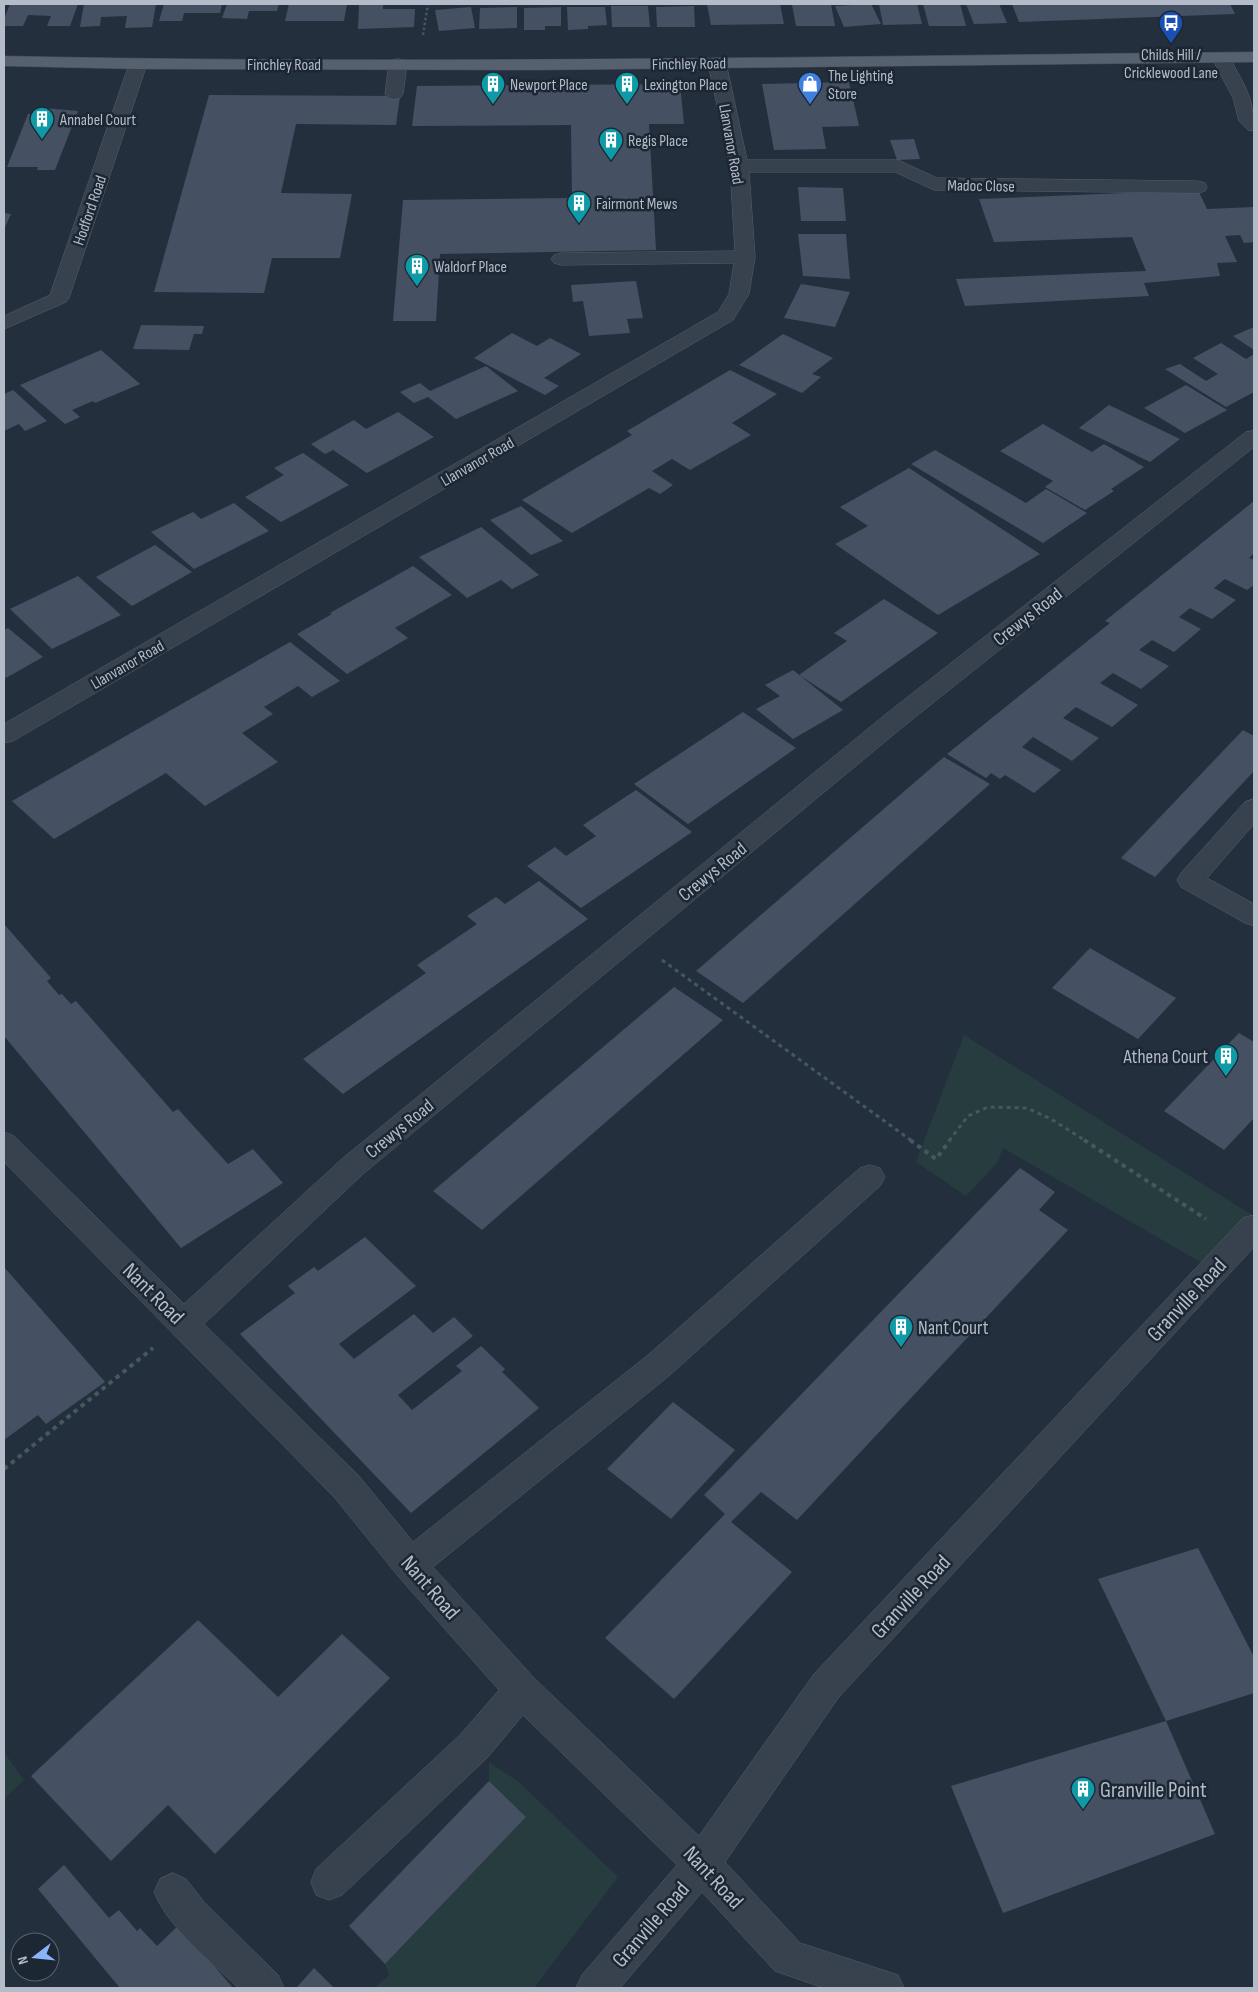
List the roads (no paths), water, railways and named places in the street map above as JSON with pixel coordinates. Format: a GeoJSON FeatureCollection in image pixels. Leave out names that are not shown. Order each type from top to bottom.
{"type":"FeatureCollection","features":[{"type":"Feature","properties":{"kind":"main road","name":"Finchley Road"},"geometry":{"type":"LineString","coordinates":[[4,61],[138,64],[717,63],[1254,57]]}},
{"type":"Feature","properties":{"kind":"street"},"geometry":{"type":"LineString","coordinates":[[1221,58],[1248,97],[1248,121],[1254,126]]}},
{"type":"Feature","properties":{"kind":"street","name":"Llanvanor Road"},"geometry":{"type":"LineString","coordinates":[[4,735],[726,316],[739,294],[745,257],[738,166],[717,63]]}},
{"type":"Feature","properties":{"kind":"street","name":"Hodford Road"},"geometry":{"type":"LineString","coordinates":[[4,323],[59,298],[138,64]]}},
{"type":"Feature","properties":{"kind":"street"},"geometry":{"type":"LineString","coordinates":[[394,94],[398,64]]}},
{"type":"Feature","properties":{"kind":"street","name":"Madoc Close"},"geometry":{"type":"LineString","coordinates":[[738,166],[898,166],[934,184],[1198,187]]}},
{"type":"Feature","properties":{"kind":"street"},"geometry":{"type":"LineString","coordinates":[[561,260],[745,257]]}},
{"type":"Feature","properties":{"kind":"street","name":"Crewys Road"},"geometry":{"type":"LineString","coordinates":[[184,1323],[353,1166],[895,720],[1253,439]]}},
{"type":"Feature","properties":{"kind":"street"},"geometry":{"type":"LineString","coordinates":[[1254,808],[1190,880],[1254,916]]}},
{"type":"Feature","properties":{"kind":"street","name":"Nant Road"},"geometry":{"type":"LineString","coordinates":[[4,1144],[347,1487],[410,1565],[522,1690],[702,1864],[788,1958],[885,1988]]}},
{"type":"Feature","properties":{"kind":"street"},"geometry":{"type":"LineString","coordinates":[[410,1565],[659,1364],[870,1177]]}},
{"type":"Feature","properties":{"kind":"street","name":"Granville Road"},"geometry":{"type":"LineString","coordinates":[[594,1988],[702,1864],[826,1686],[1247,1234]]}},
{"type":"Feature","properties":{"kind":"street"},"geometry":{"type":"LineString","coordinates":[[329,1882],[474,1746],[522,1690]]}},
{"type":"Feature","properties":{"kind":"street"},"geometry":{"type":"LineString","coordinates":[[173,1892],[191,1915],[265,1988]]}},
{"type":"Feature","properties":{"kind":"place","name":"Childs Hill / Cricklewood Lane"},"geometry":{"type":"Point","coordinates":[1171,44]}},
{"type":"Feature","properties":{"kind":"place","name":"Newport Place"},"geometry":{"type":"Point","coordinates":[493,105]}},
{"type":"Feature","properties":{"kind":"place","name":"Lexington Place"},"geometry":{"type":"Point","coordinates":[627,105]}},
{"type":"Feature","properties":{"kind":"place","name":"The Lighting Store"},"geometry":{"type":"Point","coordinates":[810,105]}},
{"type":"Feature","properties":{"kind":"place","name":"Annabel Court"},"geometry":{"type":"Point","coordinates":[42,140]}},
{"type":"Feature","properties":{"kind":"place","name":"Regis Place"},"geometry":{"type":"Point","coordinates":[611,161]}},
{"type":"Feature","properties":{"kind":"place","name":"Fairmont Mews"},"geometry":{"type":"Point","coordinates":[579,224]}},
{"type":"Feature","properties":{"kind":"place","name":"Waldorf Place"},"geometry":{"type":"Point","coordinates":[417,287]}},
{"type":"Feature","properties":{"kind":"place","name":"Athena Court"},"geometry":{"type":"Point","coordinates":[1226,1077]}},
{"type":"Feature","properties":{"kind":"place","name":"Nant Court"},"geometry":{"type":"Point","coordinates":[901,1348]}},
{"type":"Feature","properties":{"kind":"place","name":"Granville Point"},"geometry":{"type":"Point","coordinates":[1083,1810]}}]}
